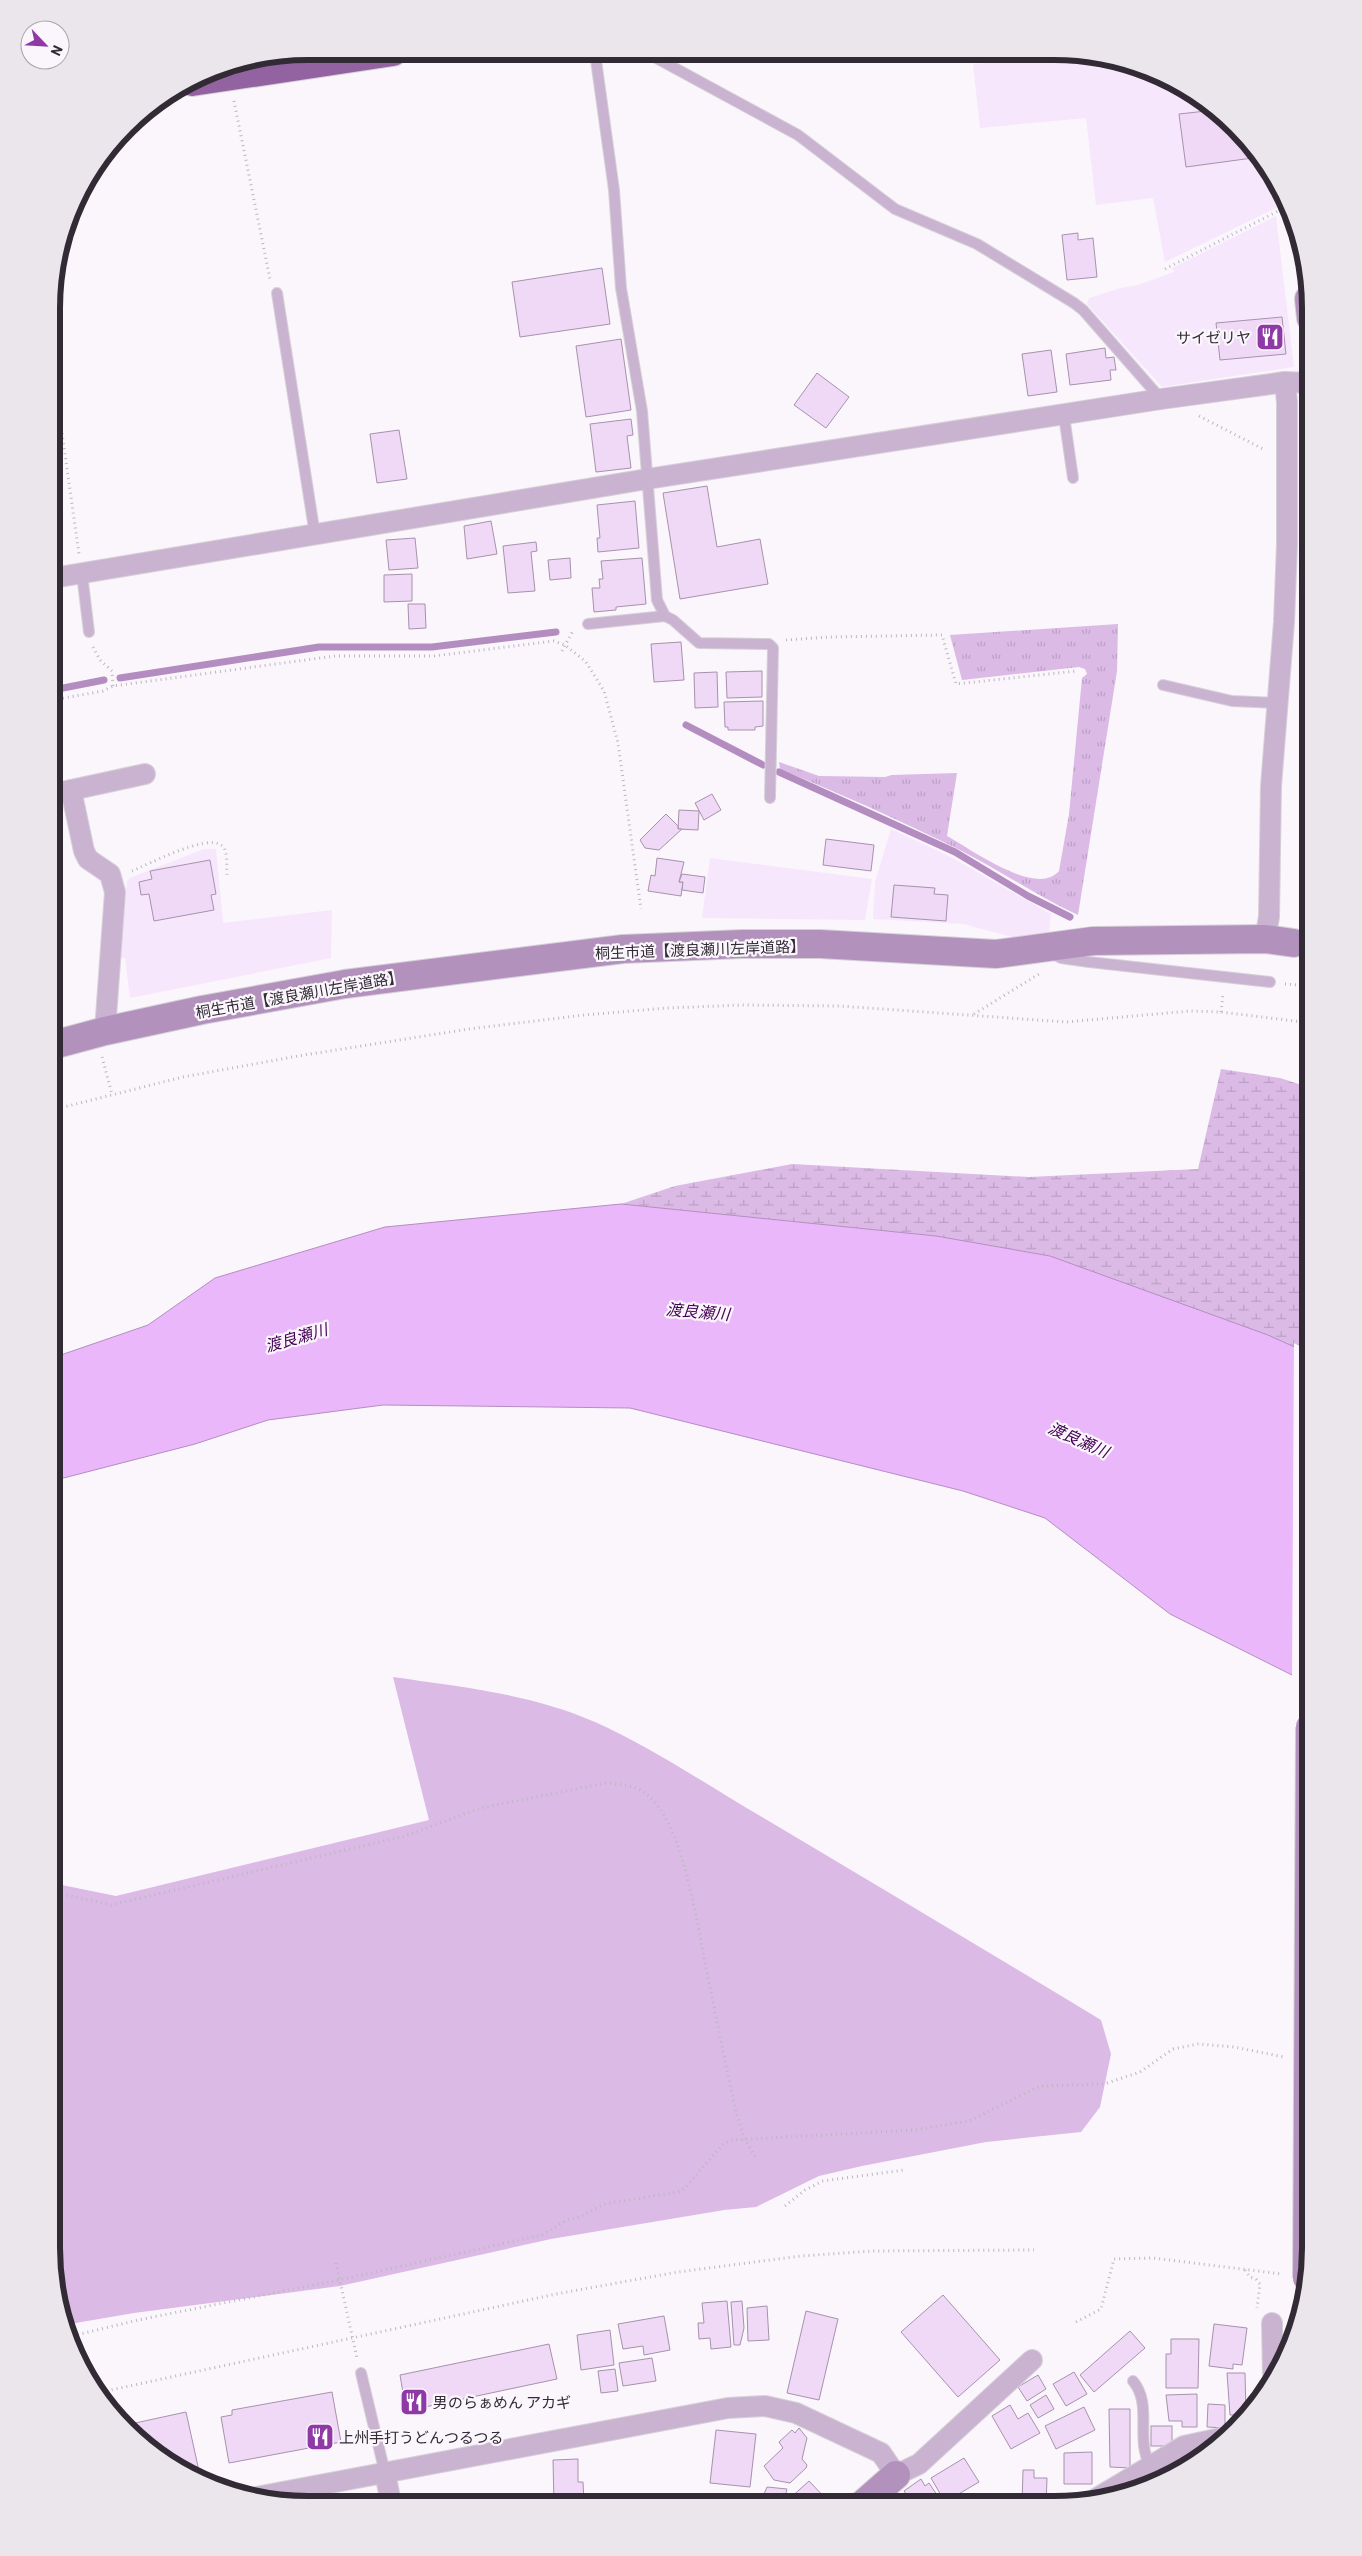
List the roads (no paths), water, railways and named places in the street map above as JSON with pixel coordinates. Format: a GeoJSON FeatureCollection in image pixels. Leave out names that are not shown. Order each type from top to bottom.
{"type":"FeatureCollection","features":[{"type":"Feature","properties":{"kind":"highway"},"geometry":{"type":"LineString","coordinates":[[214,79],[339,60]]}},
{"type":"Feature","properties":{"kind":"street"},"geometry":{"type":"LineString","coordinates":[[1266,939],[1269,917],[1270,786],[1278,702],[1287,544],[1285,382]]}},
{"type":"Feature","properties":{"kind":"street"},"geometry":{"type":"LineString","coordinates":[[60,577],[647,479],[1064,416],[1161,399],[1285,382],[1302,383]]}},
{"type":"Feature","properties":{"kind":"street"},"geometry":{"type":"LineString","coordinates":[[104,1043],[115,892],[110,874],[88,859],[62,792],[145,774]]}},
{"type":"Feature","properties":{"kind":"street","name":"桐生市道【渡良瀬川左岸道路】"},"geometry":{"type":"LineString","coordinates":[[60,1045],[104,1043],[345,984],[622,949],[742,944],[820,944],[996,954],[1053,953],[1093,941],[1266,939],[1294,943]]}},
{"type":"Feature","properties":{"kind":"street"},"geometry":{"type":"LineString","coordinates":[[1298,2276],[1302,2093]]}},
{"type":"Feature","properties":{"kind":"street"},"geometry":{"type":"LineString","coordinates":[[1272,2322],[1275,2359]]}},
{"type":"Feature","properties":{"kind":"street"},"geometry":{"type":"LineString","coordinates":[[872,2496],[896,2475],[919,2464],[1032,2360]]}},
{"type":"Feature","properties":{"kind":"street"},"geometry":{"type":"LineString","coordinates":[[274,2494],[728,2408],[765,2406],[790,2411],[881,2453],[896,2475]]}},
{"type":"Feature","properties":{"kind":"street"},"geometry":{"type":"LineString","coordinates":[[1133,2483],[1150,2465],[1184,2446],[1210,2440]]}},
{"type":"Feature","properties":{"kind":"street"},"geometry":{"type":"LineString","coordinates":[[384,2473],[389,2496]]}},
{"type":"Feature","properties":{"kind":"lane"},"geometry":{"type":"LineString","coordinates":[[596,60],[614,190],[621,288],[642,411],[657,600],[665,616]]}},
{"type":"Feature","properties":{"kind":"lane"},"geometry":{"type":"LineString","coordinates":[[660,60],[798,135],[895,209],[977,244],[1074,303],[1083,310],[1161,399]]}},
{"type":"Feature","properties":{"kind":"lane"},"geometry":{"type":"LineString","coordinates":[[277,293],[315,535]]}},
{"type":"Feature","properties":{"kind":"lane"},"geometry":{"type":"LineString","coordinates":[[1064,416],[1073,478]]}},
{"type":"Feature","properties":{"kind":"lane"},"geometry":{"type":"LineString","coordinates":[[82,574],[89,632]]}},
{"type":"Feature","properties":{"kind":"lane"},"geometry":{"type":"LineString","coordinates":[[588,624],[665,616],[674,620],[699,643],[768,644],[773,648],[770,798]]}},
{"type":"Feature","properties":{"kind":"lane"},"geometry":{"type":"LineString","coordinates":[[1164,685],[1232,701],[1278,702]]}},
{"type":"Feature","properties":{"kind":"lane"},"geometry":{"type":"LineString","coordinates":[[1053,953],[1270,982]]}},
{"type":"Feature","properties":{"kind":"lane"},"geometry":{"type":"LineString","coordinates":[[361,2373],[384,2473]]}},
{"type":"Feature","properties":{"kind":"lane"},"geometry":{"type":"LineString","coordinates":[[1133,2381],[1143,2396],[1143,2449],[1150,2465]]}},
{"type":"Feature","properties":{"kind":"water","name":"渡良瀬川"},"geometry":{"type":"Polygon","coordinates":[[[621,1204],[936,1236],[1050,1256],[1268,1335],[1302,1350],[1302,1680],[1170,1614],[1045,1518],[963,1491],[630,1408],[383,1405],[268,1420],[195,1444],[60,1479],[60,1355],[148,1325],[215,1278],[385,1227],[621,1204]]]}},
{"type":"Feature","properties":{"kind":"waterway"},"geometry":{"type":"LineString","coordinates":[[120,678],[319,647],[432,647],[556,632]]}},
{"type":"Feature","properties":{"kind":"waterway"},"geometry":{"type":"LineString","coordinates":[[60,689],[104,680]]}},
{"type":"Feature","properties":{"kind":"waterway"},"geometry":{"type":"LineString","coordinates":[[686,725],[763,765]]}},
{"type":"Feature","properties":{"kind":"waterway"},"geometry":{"type":"LineString","coordinates":[[779,772],[955,852],[1028,896],[1070,917]]}},
{"type":"Feature","properties":{"kind":"place","name":"サイゼリヤ"},"geometry":{"type":"Point","coordinates":[1270,337]}},
{"type":"Feature","properties":{"kind":"place","name":"男のらぁめん アカギ"},"geometry":{"type":"Point","coordinates":[414,2402]}},
{"type":"Feature","properties":{"kind":"place","name":"上州手打うどんつるつる"},"geometry":{"type":"Point","coordinates":[320,2437]}}]}
